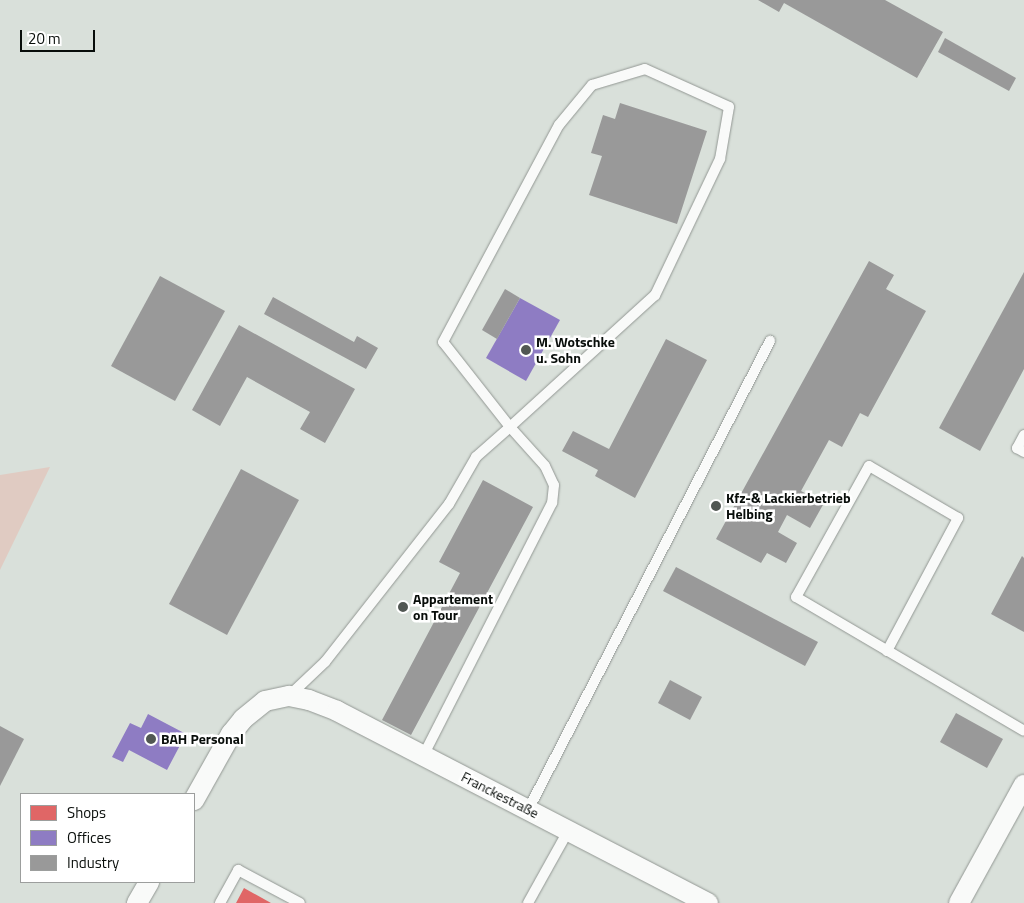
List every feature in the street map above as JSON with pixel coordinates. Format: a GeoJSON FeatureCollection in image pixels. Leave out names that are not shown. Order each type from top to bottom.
{"type":"FeatureCollection","features":[{"type":"Feature","properties":{"kind":"street","name":"Franckestraße"},"geometry":{"type":"LineString","coordinates":[[289,696],[309,700],[337,711],[708,903]]}},
{"type":"Feature","properties":{"kind":"street"},"geometry":{"type":"LineString","coordinates":[[195,798],[230,734],[243,718],[265,701],[289,696]]}},
{"type":"Feature","properties":{"kind":"street"},"geometry":{"type":"LineString","coordinates":[[959,903],[1024,785]]}},
{"type":"Feature","properties":{"kind":"street"},"geometry":{"type":"LineString","coordinates":[[137,903],[148,883]]}},
{"type":"Feature","properties":{"kind":"lane"},"geometry":{"type":"LineString","coordinates":[[289,696],[325,662],[449,504],[476,457],[510,427],[655,295],[720,159],[729,107],[645,69],[592,85],[560,125],[443,342],[510,427],[545,466],[554,485],[552,503],[423,756]]}},
{"type":"Feature","properties":{"kind":"lane"},"geometry":{"type":"LineString","coordinates":[[528,810],[650,570],[770,341]]}},
{"type":"Feature","properties":{"kind":"lane"},"geometry":{"type":"LineString","coordinates":[[1024,435],[1017,448],[1024,452]]}},
{"type":"Feature","properties":{"kind":"lane"},"geometry":{"type":"LineString","coordinates":[[887,651],[958,518],[870,466],[796,597],[887,651],[1024,731]]}},
{"type":"Feature","properties":{"kind":"lane"},"geometry":{"type":"LineString","coordinates":[[528,903],[568,831]]}},
{"type":"Feature","properties":{"kind":"lane"},"geometry":{"type":"LineString","coordinates":[[220,903],[238,870],[300,903]]}},
{"type":"Feature","properties":{"kind":"shaded area"},"geometry":{"type":"Polygon","coordinates":[[[50,467],[0,570],[0,475],[50,467]]]}},
{"type":"Feature","properties":{"kind":"building: Shops"},"geometry":{"type":"Polygon","coordinates":[[[244,888],[271,903],[236,903],[244,888]]]}},
{"type":"Feature","properties":{"kind":"building: Offices"},"geometry":{"type":"Polygon","coordinates":[[[520,298],[560,320],[526,381],[486,358],[520,298]]]}},
{"type":"Feature","properties":{"kind":"building: Offices"},"geometry":{"type":"Polygon","coordinates":[[[148,714],[186,734],[167,770],[129,750],[123,762],[112,757],[130,723],[141,728],[148,714]]]}},
{"type":"Feature","properties":{"kind":"building: Industry"},"geometry":{"type":"Polygon","coordinates":[[[758,0],[885,0],[943,32],[917,78],[784,3],[779,12],[758,0]]]}},
{"type":"Feature","properties":{"kind":"building: Industry"},"geometry":{"type":"Polygon","coordinates":[[[945,38],[1016,78],[1009,91],[938,52],[945,38]]]}},
{"type":"Feature","properties":{"kind":"building: Industry"},"geometry":{"type":"Polygon","coordinates":[[[620,103],[707,131],[677,224],[589,195],[602,156],[591,153],[603,115],[615,119],[620,103]]]}},
{"type":"Feature","properties":{"kind":"building: Industry"},"geometry":{"type":"Polygon","coordinates":[[[869,261],[894,275],[886,289],[926,311],[868,417],[860,413],[842,447],[829,440],[801,491],[824,503],[810,528],[787,515],[778,532],[797,543],[786,563],[767,553],[761,563],[716,539],[869,261]]]}},
{"type":"Feature","properties":{"kind":"building: Industry"},"geometry":{"type":"Polygon","coordinates":[[[1024,272],[1024,369],[980,451],[939,428],[1024,272]]]}},
{"type":"Feature","properties":{"kind":"building: Industry"},"geometry":{"type":"Polygon","coordinates":[[[160,276],[225,311],[175,401],[111,366],[160,276]]]}},
{"type":"Feature","properties":{"kind":"building: Industry"},"geometry":{"type":"Polygon","coordinates":[[[505,289],[520,298],[497,339],[482,330],[505,289]]]}},
{"type":"Feature","properties":{"kind":"building: Industry"},"geometry":{"type":"Polygon","coordinates":[[[273,297],[354,342],[357,336],[378,348],[366,369],[264,314],[273,297]]]}},
{"type":"Feature","properties":{"kind":"building: Industry"},"geometry":{"type":"Polygon","coordinates":[[[239,325],[355,389],[325,443],[300,429],[310,412],[247,377],[220,426],[192,410],[239,325]]]}},
{"type":"Feature","properties":{"kind":"building: Industry"},"geometry":{"type":"Polygon","coordinates":[[[666,339],[707,360],[635,498],[595,476],[598,470],[562,451],[573,431],[609,449],[666,339]]]}},
{"type":"Feature","properties":{"kind":"building: Industry"},"geometry":{"type":"Polygon","coordinates":[[[241,469],[299,500],[227,635],[169,604],[241,469]]]}},
{"type":"Feature","properties":{"kind":"building: Industry"},"geometry":{"type":"Polygon","coordinates":[[[483,480],[533,507],[411,735],[382,720],[460,573],[439,562],[483,480]]]}},
{"type":"Feature","properties":{"kind":"building: Industry"},"geometry":{"type":"Polygon","coordinates":[[[1022,556],[1024,558],[1024,632],[991,614],[1022,556]]]}},
{"type":"Feature","properties":{"kind":"building: Industry"},"geometry":{"type":"Polygon","coordinates":[[[676,567],[818,642],[805,666],[663,591],[676,567]]]}},
{"type":"Feature","properties":{"kind":"building: Industry"},"geometry":{"type":"Polygon","coordinates":[[[670,680],[702,697],[690,720],[658,703],[670,680]]]}},
{"type":"Feature","properties":{"kind":"building: Industry"},"geometry":{"type":"Polygon","coordinates":[[[956,713],[1003,739],[987,768],[940,742],[956,713]]]}},
{"type":"Feature","properties":{"kind":"building: Industry"},"geometry":{"type":"Polygon","coordinates":[[[0,726],[24,739],[0,786],[0,726]]]}},
{"type":"Feature","properties":{"kind":"place","name":"M. Wotschke u. Sohn"},"geometry":{"type":"Point","coordinates":[526,350]}},
{"type":"Feature","properties":{"kind":"place","name":"Kfz-& Lackierbetrieb Helbing"},"geometry":{"type":"Point","coordinates":[716,506]}},
{"type":"Feature","properties":{"kind":"place","name":"Appartement on Tour"},"geometry":{"type":"Point","coordinates":[403,607]}},
{"type":"Feature","properties":{"kind":"place","name":"BAH Personal"},"geometry":{"type":"Point","coordinates":[151,739]}}]}
